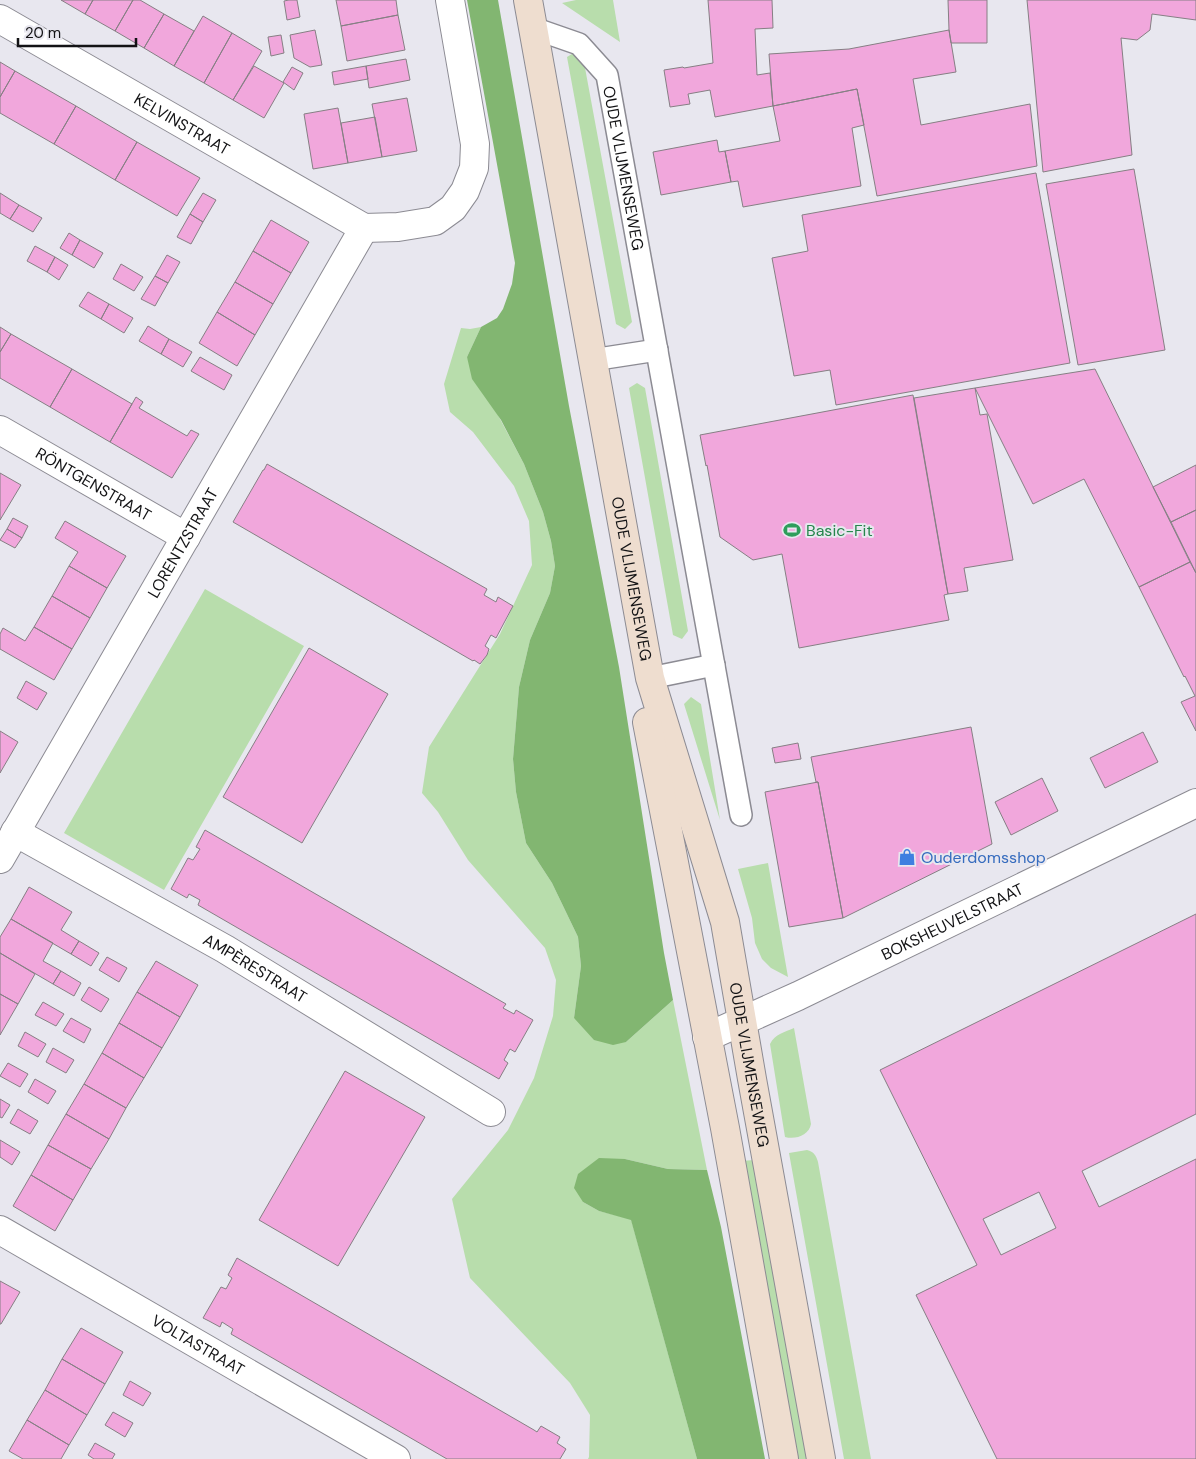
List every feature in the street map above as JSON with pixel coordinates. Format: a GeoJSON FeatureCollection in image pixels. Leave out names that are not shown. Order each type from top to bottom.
{"type":"FeatureCollection","features":[{"type":"Feature","properties":{"kind":"street"},"geometry":{"type":"LineString","coordinates":[[364,228],[398,227],[435,221],[453,208],[465,191],[474,168],[475,144],[450,0]]}},
{"type":"Feature","properties":{"kind":"street","name":"OUDE VLIJMENSEWEG"},"geometry":{"type":"LineString","coordinates":[[528,0],[650,678],[725,922],[821,1459]]}},
{"type":"Feature","properties":{"kind":"street","name":"KELVINSTRAAT"},"geometry":{"type":"LineString","coordinates":[[0,19],[364,228]]}},
{"type":"Feature","properties":{"kind":"street","name":"LORENTZSTRAAT"},"geometry":{"type":"LineString","coordinates":[[6,843],[186,537],[364,228]]}},
{"type":"Feature","properties":{"kind":"street","name":"RÖNTGENSTRAAT"},"geometry":{"type":"LineString","coordinates":[[0,430],[186,537]]}},
{"type":"Feature","properties":{"kind":"street","name":"OUDE VLIJMENSEWEG"},"geometry":{"type":"LineString","coordinates":[[650,678],[647,723],[726,1138],[784,1459]]}},
{"type":"Feature","properties":{"kind":"street","name":"BOKSHEUVELSTRAAT"},"geometry":{"type":"LineString","coordinates":[[707,1037],[798,996],[1196,803]]}},
{"type":"Feature","properties":{"kind":"street","name":"AMPÈRESTRAAT"},"geometry":{"type":"LineString","coordinates":[[6,843],[225,949],[491,1112]]}},
{"type":"Feature","properties":{"kind":"street","name":"VOLTASTRAAT"},"geometry":{"type":"LineString","coordinates":[[0,1230],[396,1459]]}},
{"type":"Feature","properties":{"kind":"lane","name":"OUDE VLIJMENSEWEG"},"geometry":{"type":"LineString","coordinates":[[533,28],[579,44],[607,75],[741,814]]}},
{"type":"Feature","properties":{"kind":"lane"},"geometry":{"type":"LineString","coordinates":[[592,360],[657,350]]}},
{"type":"Feature","properties":{"kind":"lane","name":"OUDE VLIJMENSEWEG"},"geometry":{"type":"LineString","coordinates":[[650,678],[714,664]]}},
{"type":"Feature","properties":{"kind":"green space"},"geometry":{"type":"Polygon","coordinates":[[[467,0],[498,0],[569,406],[619,667],[673,1000],[626,1042],[613,1045],[594,1040],[574,1018],[581,966],[578,937],[552,883],[526,843],[516,792],[513,759],[519,687],[530,640],[550,593],[555,566],[551,541],[543,512],[524,464],[501,420],[472,379],[467,357],[481,327],[497,318],[503,309],[512,284],[515,263],[467,0]]]}},
{"type":"Feature","properties":{"kind":"green space"},"geometry":{"type":"Polygon","coordinates":[[[576,0],[613,0],[620,42],[562,3],[576,0]]]}},
{"type":"Feature","properties":{"kind":"green space"},"geometry":{"type":"Polygon","coordinates":[[[575,52],[583,57],[632,322],[625,329],[616,324],[567,57],[575,52]]]}},
{"type":"Feature","properties":{"kind":"green space"},"geometry":{"type":"Polygon","coordinates":[[[481,327],[467,357],[524,464],[543,512],[551,541],[555,566],[550,593],[530,640],[519,687],[513,759],[516,792],[526,843],[552,883],[578,937],[581,966],[574,1018],[626,1042],[673,1000],[707,1170],[668,1169],[625,1159],[583,1202],[599,1211],[631,1219],[697,1459],[588,1459],[590,1415],[570,1383],[470,1278],[452,1199],[508,1130],[534,1078],[553,1016],[556,980],[545,948],[468,860],[438,812],[422,793],[429,747],[500,634],[532,565],[529,521],[514,486],[473,432],[450,412],[444,384],[461,328],[481,327]]]}},
{"type":"Feature","properties":{"kind":"green space"},"geometry":{"type":"Polygon","coordinates":[[[637,383],[645,388],[688,631],[682,639],[673,635],[629,388],[637,383]]]}},
{"type":"Feature","properties":{"kind":"green space"},"geometry":{"type":"Polygon","coordinates":[[[205,589],[304,646],[164,890],[64,833],[205,589]]]}},
{"type":"Feature","properties":{"kind":"green space"},"geometry":{"type":"Polygon","coordinates":[[[691,697],[701,704],[720,820],[684,704],[691,697]]]}},
{"type":"Feature","properties":{"kind":"green space"},"geometry":{"type":"Polygon","coordinates":[[[768,863],[788,977],[771,968],[762,959],[755,943],[752,918],[738,869],[768,863]]]}},
{"type":"Feature","properties":{"kind":"green space"},"geometry":{"type":"Polygon","coordinates":[[[794,1028],[811,1124],[805,1134],[789,1138],[785,1137],[770,1044],[777,1036],[794,1028]]]}},
{"type":"Feature","properties":{"kind":"green space"},"geometry":{"type":"Polygon","coordinates":[[[807,1150],[814,1154],[818,1162],[871,1459],[844,1459],[789,1153],[807,1150]]]}},
{"type":"Feature","properties":{"kind":"green space"},"geometry":{"type":"Polygon","coordinates":[[[599,1158],[625,1159],[668,1169],[707,1170],[721,1227],[765,1459],[697,1459],[631,1220],[599,1211],[583,1202],[574,1188],[578,1174],[599,1158]]]}},
{"type":"Feature","properties":{"kind":"green space"},"geometry":{"type":"Polygon","coordinates":[[[755,1160],[808,1459],[793,1459],[740,1161],[755,1160]]]}},
{"type":"Feature","properties":{"kind":"building"},"geometry":{"type":"Polygon","coordinates":[[[61,0],[93,0],[85,14],[61,0]]]}},
{"type":"Feature","properties":{"kind":"building"},"geometry":{"type":"Polygon","coordinates":[[[93,0],[133,0],[115,31],[85,14],[93,0]]]}},
{"type":"Feature","properties":{"kind":"building"},"geometry":{"type":"Polygon","coordinates":[[[133,0],[140,0],[164,14],[144,48],[115,31],[133,0]]]}},
{"type":"Feature","properties":{"kind":"building"},"geometry":{"type":"Polygon","coordinates":[[[297,0],[300,17],[287,20],[284,1],[297,0]]]}},
{"type":"Feature","properties":{"kind":"building"},"geometry":{"type":"Polygon","coordinates":[[[336,0],[396,0],[398,15],[341,26],[336,0]]]}},
{"type":"Feature","properties":{"kind":"building"},"geometry":{"type":"Polygon","coordinates":[[[708,0],[772,0],[773,28],[755,29],[757,75],[770,73],[773,106],[715,117],[710,90],[688,94],[690,104],[670,107],[664,70],[713,63],[708,0]]]}},
{"type":"Feature","properties":{"kind":"building"},"geometry":{"type":"Polygon","coordinates":[[[948,0],[987,0],[987,43],[951,43],[948,0]]]}},
{"type":"Feature","properties":{"kind":"building"},"geometry":{"type":"Polygon","coordinates":[[[1027,0],[1196,0],[1196,20],[1152,14],[1150,30],[1137,40],[1121,38],[1132,155],[1043,172],[1027,0]]]}},
{"type":"Feature","properties":{"kind":"building"},"geometry":{"type":"Polygon","coordinates":[[[164,14],[194,31],[174,66],[144,48],[164,14]]]}},
{"type":"Feature","properties":{"kind":"building"},"geometry":{"type":"Polygon","coordinates":[[[398,15],[405,50],[347,61],[341,26],[398,15]]]}},
{"type":"Feature","properties":{"kind":"building"},"geometry":{"type":"Polygon","coordinates":[[[203,16],[232,33],[204,83],[174,66],[203,16]]]}},
{"type":"Feature","properties":{"kind":"building"},"geometry":{"type":"Polygon","coordinates":[[[315,30],[322,65],[310,67],[294,58],[290,35],[315,30]]]}},
{"type":"Feature","properties":{"kind":"building"},"geometry":{"type":"Polygon","coordinates":[[[949,30],[956,72],[913,79],[921,125],[1030,104],[1037,166],[877,196],[857,89],[773,106],[769,54],[849,49],[949,30]]]}},
{"type":"Feature","properties":{"kind":"building"},"geometry":{"type":"Polygon","coordinates":[[[232,33],[262,51],[233,100],[204,83],[232,33]]]}},
{"type":"Feature","properties":{"kind":"building"},"geometry":{"type":"Polygon","coordinates":[[[281,35],[284,53],[271,56],[268,37],[281,35]]]}},
{"type":"Feature","properties":{"kind":"building"},"geometry":{"type":"Polygon","coordinates":[[[406,59],[410,80],[369,88],[366,66],[406,59]]]}},
{"type":"Feature","properties":{"kind":"building"},"geometry":{"type":"Polygon","coordinates":[[[0,62],[15,71],[0,97],[0,62]]]}},
{"type":"Feature","properties":{"kind":"building"},"geometry":{"type":"Polygon","coordinates":[[[254,66],[284,83],[264,118],[233,100],[254,66]]]}},
{"type":"Feature","properties":{"kind":"building"},"geometry":{"type":"Polygon","coordinates":[[[366,66],[368,79],[334,85],[332,72],[366,66]]]}},
{"type":"Feature","properties":{"kind":"building"},"geometry":{"type":"Polygon","coordinates":[[[292,67],[303,73],[294,90],[283,82],[292,67]]]}},
{"type":"Feature","properties":{"kind":"building"},"geometry":{"type":"Polygon","coordinates":[[[15,71],[76,106],[54,144],[0,113],[0,97],[15,71]]]}},
{"type":"Feature","properties":{"kind":"building"},"geometry":{"type":"Polygon","coordinates":[[[857,89],[864,125],[852,128],[861,186],[743,207],[738,181],[731,182],[725,151],[780,141],[773,106],[857,89]]]}},
{"type":"Feature","properties":{"kind":"building"},"geometry":{"type":"Polygon","coordinates":[[[407,98],[417,151],[382,157],[372,104],[407,98]]]}},
{"type":"Feature","properties":{"kind":"building"},"geometry":{"type":"Polygon","coordinates":[[[76,106],[137,142],[115,180],[54,144],[76,106]]]}},
{"type":"Feature","properties":{"kind":"building"},"geometry":{"type":"Polygon","coordinates":[[[338,108],[348,163],[313,169],[304,114],[338,108]]]}},
{"type":"Feature","properties":{"kind":"building"},"geometry":{"type":"Polygon","coordinates":[[[375,117],[382,157],[348,163],[341,123],[375,117]]]}},
{"type":"Feature","properties":{"kind":"building"},"geometry":{"type":"Polygon","coordinates":[[[717,140],[719,152],[725,151],[731,182],[661,195],[653,152],[717,140]]]}},
{"type":"Feature","properties":{"kind":"building"},"geometry":{"type":"Polygon","coordinates":[[[137,142],[200,178],[177,216],[115,180],[137,142]]]}},
{"type":"Feature","properties":{"kind":"building"},"geometry":{"type":"Polygon","coordinates":[[[1134,169],[1165,350],[1078,365],[1046,184],[1134,169]]]}},
{"type":"Feature","properties":{"kind":"building"},"geometry":{"type":"Polygon","coordinates":[[[1036,173],[1070,363],[836,405],[830,370],[794,376],[772,258],[808,251],[802,215],[1036,173]]]}},
{"type":"Feature","properties":{"kind":"building"},"geometry":{"type":"Polygon","coordinates":[[[0,193],[19,205],[10,219],[0,213],[0,193]]]}},
{"type":"Feature","properties":{"kind":"building"},"geometry":{"type":"Polygon","coordinates":[[[203,193],[216,200],[203,222],[190,214],[203,193]]]}},
{"type":"Feature","properties":{"kind":"building"},"geometry":{"type":"Polygon","coordinates":[[[19,205],[42,218],[33,232],[10,219],[19,205]]]}},
{"type":"Feature","properties":{"kind":"building"},"geometry":{"type":"Polygon","coordinates":[[[190,214],[203,222],[191,244],[177,237],[190,214]]]}},
{"type":"Feature","properties":{"kind":"building"},"geometry":{"type":"Polygon","coordinates":[[[271,220],[309,242],[291,273],[253,251],[271,220]]]}},
{"type":"Feature","properties":{"kind":"building"},"geometry":{"type":"Polygon","coordinates":[[[69,233],[80,240],[72,255],[60,248],[69,233]]]}},
{"type":"Feature","properties":{"kind":"building"},"geometry":{"type":"Polygon","coordinates":[[[80,240],[103,253],[94,268],[72,255],[80,240]]]}},
{"type":"Feature","properties":{"kind":"building"},"geometry":{"type":"Polygon","coordinates":[[[35,246],[55,257],[47,272],[27,261],[35,246]]]}},
{"type":"Feature","properties":{"kind":"building"},"geometry":{"type":"Polygon","coordinates":[[[253,251],[291,273],[273,304],[235,282],[253,251]]]}},
{"type":"Feature","properties":{"kind":"building"},"geometry":{"type":"Polygon","coordinates":[[[167,255],[180,262],[168,283],[155,276],[167,255]]]}},
{"type":"Feature","properties":{"kind":"building"},"geometry":{"type":"Polygon","coordinates":[[[55,257],[68,265],[59,280],[47,272],[55,257]]]}},
{"type":"Feature","properties":{"kind":"building"},"geometry":{"type":"Polygon","coordinates":[[[121,264],[143,277],[134,291],[113,279],[121,264]]]}},
{"type":"Feature","properties":{"kind":"building"},"geometry":{"type":"Polygon","coordinates":[[[155,276],[168,283],[155,306],[141,299],[155,276]]]}},
{"type":"Feature","properties":{"kind":"building"},"geometry":{"type":"Polygon","coordinates":[[[235,282],[273,304],[255,335],[217,312],[235,282]]]}},
{"type":"Feature","properties":{"kind":"building"},"geometry":{"type":"Polygon","coordinates":[[[88,292],[109,304],[101,319],[79,306],[88,292]]]}},
{"type":"Feature","properties":{"kind":"building"},"geometry":{"type":"Polygon","coordinates":[[[109,304],[133,318],[124,333],[101,319],[109,304]]]}},
{"type":"Feature","properties":{"kind":"building"},"geometry":{"type":"Polygon","coordinates":[[[217,312],[255,335],[237,366],[199,343],[217,312]]]}},
{"type":"Feature","properties":{"kind":"building"},"geometry":{"type":"Polygon","coordinates":[[[148,326],[169,339],[161,354],[139,341],[148,326]]]}},
{"type":"Feature","properties":{"kind":"building"},"geometry":{"type":"Polygon","coordinates":[[[0,327],[11,334],[0,352],[0,327]]]}},
{"type":"Feature","properties":{"kind":"building"},"geometry":{"type":"Polygon","coordinates":[[[11,334],[72,369],[50,407],[0,378],[0,352],[11,334]]]}},
{"type":"Feature","properties":{"kind":"building"},"geometry":{"type":"Polygon","coordinates":[[[169,339],[192,352],[183,367],[161,354],[169,339]]]}},
{"type":"Feature","properties":{"kind":"building"},"geometry":{"type":"Polygon","coordinates":[[[200,357],[232,375],[224,390],[191,371],[200,357]]]}},
{"type":"Feature","properties":{"kind":"building"},"geometry":{"type":"Polygon","coordinates":[[[72,369],[132,404],[110,442],[50,407],[72,369]]]}},
{"type":"Feature","properties":{"kind":"building"},"geometry":{"type":"Polygon","coordinates":[[[1095,369],[1190,562],[1139,587],[1084,479],[1033,504],[975,388],[1095,369]]]}},
{"type":"Feature","properties":{"kind":"building"},"geometry":{"type":"Polygon","coordinates":[[[975,388],[980,415],[987,414],[1013,560],[964,568],[968,591],[948,594],[914,398],[975,388]]]}},
{"type":"Feature","properties":{"kind":"building"},"geometry":{"type":"Polygon","coordinates":[[[913,395],[948,594],[944,595],[949,620],[799,648],[782,554],[753,560],[720,537],[700,435],[913,395]]]}},
{"type":"Feature","properties":{"kind":"building"},"geometry":{"type":"Polygon","coordinates":[[[136,397],[143,402],[139,408],[187,436],[191,430],[199,434],[172,478],[110,442],[136,397]]]}},
{"type":"Feature","properties":{"kind":"building"},"geometry":{"type":"Polygon","coordinates":[[[267,464],[487,589],[484,595],[496,602],[498,597],[513,606],[496,638],[491,635],[485,646],[489,649],[487,655],[480,664],[233,522],[267,464]]]}},
{"type":"Feature","properties":{"kind":"building"},"geometry":{"type":"Polygon","coordinates":[[[1196,465],[1196,510],[1171,522],[1153,487],[1196,465]]]}},
{"type":"Feature","properties":{"kind":"building"},"geometry":{"type":"Polygon","coordinates":[[[0,473],[21,485],[0,520],[0,473]]]}},
{"type":"Feature","properties":{"kind":"building"},"geometry":{"type":"Polygon","coordinates":[[[1196,510],[1196,573],[1171,522],[1196,510]]]}},
{"type":"Feature","properties":{"kind":"building"},"geometry":{"type":"Polygon","coordinates":[[[13,518],[28,526],[22,538],[7,529],[13,518]]]}},
{"type":"Feature","properties":{"kind":"building"},"geometry":{"type":"Polygon","coordinates":[[[65,521],[126,556],[107,588],[69,566],[78,552],[55,538],[65,521]]]}},
{"type":"Feature","properties":{"kind":"building"},"geometry":{"type":"Polygon","coordinates":[[[7,529],[22,538],[15,548],[0,540],[7,529]]]}},
{"type":"Feature","properties":{"kind":"building"},"geometry":{"type":"Polygon","coordinates":[[[1190,562],[1196,573],[1196,731],[1181,702],[1195,696],[1139,587],[1190,562]]]}},
{"type":"Feature","properties":{"kind":"building"},"geometry":{"type":"Polygon","coordinates":[[[69,566],[107,588],[90,618],[52,596],[69,566]]]}},
{"type":"Feature","properties":{"kind":"building"},"geometry":{"type":"Polygon","coordinates":[[[52,596],[90,618],[72,649],[34,627],[52,596]]]}},
{"type":"Feature","properties":{"kind":"building"},"geometry":{"type":"Polygon","coordinates":[[[34,627],[72,649],[54,680],[0,649],[0,634],[3,628],[25,641],[34,627]]]}},
{"type":"Feature","properties":{"kind":"building"},"geometry":{"type":"Polygon","coordinates":[[[309,648],[388,694],[302,843],[223,797],[309,648]]]}},
{"type":"Feature","properties":{"kind":"building"},"geometry":{"type":"Polygon","coordinates":[[[26,681],[47,693],[37,710],[17,698],[26,681]]]}},
{"type":"Feature","properties":{"kind":"building"},"geometry":{"type":"Polygon","coordinates":[[[971,727],[992,844],[843,918],[818,782],[816,782],[811,757],[971,727]]]}},
{"type":"Feature","properties":{"kind":"building"},"geometry":{"type":"Polygon","coordinates":[[[0,731],[18,742],[0,773],[0,731]]]}},
{"type":"Feature","properties":{"kind":"building"},"geometry":{"type":"Polygon","coordinates":[[[1143,732],[1158,762],[1105,788],[1090,758],[1143,732]]]}},
{"type":"Feature","properties":{"kind":"building"},"geometry":{"type":"Polygon","coordinates":[[[798,743],[801,759],[775,763],[772,748],[798,743]]]}},
{"type":"Feature","properties":{"kind":"building"},"geometry":{"type":"Polygon","coordinates":[[[1042,778],[1058,811],[1011,835],[995,802],[1042,778]]]}},
{"type":"Feature","properties":{"kind":"building"},"geometry":{"type":"Polygon","coordinates":[[[818,782],[843,918],[789,927],[765,792],[818,782]]]}},
{"type":"Feature","properties":{"kind":"building"},"geometry":{"type":"Polygon","coordinates":[[[205,830],[506,1004],[503,1008],[514,1014],[516,1010],[533,1020],[515,1052],[510,1049],[504,1060],[508,1063],[499,1079],[198,905],[200,900],[189,894],[187,898],[171,889],[188,858],[193,860],[200,849],[196,847],[205,830]]]}},
{"type":"Feature","properties":{"kind":"building"},"geometry":{"type":"Polygon","coordinates":[[[29,887],[72,912],[61,930],[79,941],[71,954],[11,919],[29,887]]]}},
{"type":"Feature","properties":{"kind":"building"},"geometry":{"type":"Polygon","coordinates":[[[1196,914],[1196,1114],[1082,1171],[1099,1207],[1196,1159],[1196,1459],[997,1459],[916,1295],[977,1265],[880,1070],[1196,914]],[[1039,1192],[983,1219],[1001,1255],[1056,1228],[1039,1192]]]}},
{"type":"Feature","properties":{"kind":"building"},"geometry":{"type":"Polygon","coordinates":[[[11,919],[53,943],[43,961],[61,971],[53,984],[0,953],[0,937],[11,919]]]}},
{"type":"Feature","properties":{"kind":"building"},"geometry":{"type":"Polygon","coordinates":[[[79,941],[99,953],[91,966],[71,954],[79,941]]]}},
{"type":"Feature","properties":{"kind":"building"},"geometry":{"type":"Polygon","coordinates":[[[0,953],[35,974],[18,1004],[0,994],[0,953]]]}},
{"type":"Feature","properties":{"kind":"building"},"geometry":{"type":"Polygon","coordinates":[[[107,957],[127,968],[119,982],[99,970],[107,957]]]}},
{"type":"Feature","properties":{"kind":"building"},"geometry":{"type":"Polygon","coordinates":[[[156,961],[198,985],[180,1017],[137,992],[156,961]]]}},
{"type":"Feature","properties":{"kind":"building"},"geometry":{"type":"Polygon","coordinates":[[[61,971],[81,983],[74,996],[53,984],[61,971]]]}},
{"type":"Feature","properties":{"kind":"building"},"geometry":{"type":"Polygon","coordinates":[[[89,987],[109,999],[101,1012],[81,1000],[89,987]]]}},
{"type":"Feature","properties":{"kind":"building"},"geometry":{"type":"Polygon","coordinates":[[[137,992],[180,1017],[162,1048],[119,1023],[137,992]]]}},
{"type":"Feature","properties":{"kind":"building"},"geometry":{"type":"Polygon","coordinates":[[[0,994],[18,1004],[0,1035],[0,994]]]}},
{"type":"Feature","properties":{"kind":"building"},"geometry":{"type":"Polygon","coordinates":[[[43,1002],[64,1014],[56,1026],[35,1015],[43,1002]]]}},
{"type":"Feature","properties":{"kind":"building"},"geometry":{"type":"Polygon","coordinates":[[[71,1018],[91,1029],[84,1043],[63,1031],[71,1018]]]}},
{"type":"Feature","properties":{"kind":"building"},"geometry":{"type":"Polygon","coordinates":[[[119,1023],[162,1048],[144,1078],[102,1053],[119,1023]]]}},
{"type":"Feature","properties":{"kind":"building"},"geometry":{"type":"Polygon","coordinates":[[[25,1032],[46,1044],[38,1057],[18,1046],[25,1032]]]}},
{"type":"Feature","properties":{"kind":"building"},"geometry":{"type":"Polygon","coordinates":[[[53,1048],[74,1060],[66,1073],[46,1062],[53,1048]]]}},
{"type":"Feature","properties":{"kind":"building"},"geometry":{"type":"Polygon","coordinates":[[[102,1053],[144,1078],[126,1108],[84,1084],[102,1053]]]}},
{"type":"Feature","properties":{"kind":"building"},"geometry":{"type":"Polygon","coordinates":[[[8,1063],[28,1074],[20,1087],[0,1076],[8,1063]]]}},
{"type":"Feature","properties":{"kind":"building"},"geometry":{"type":"Polygon","coordinates":[[[345,1071],[425,1117],[338,1266],[259,1220],[345,1071]]]}},
{"type":"Feature","properties":{"kind":"building"},"geometry":{"type":"Polygon","coordinates":[[[35,1079],[56,1091],[48,1104],[28,1092],[35,1079]]]}},
{"type":"Feature","properties":{"kind":"building"},"geometry":{"type":"Polygon","coordinates":[[[84,1084],[126,1108],[109,1139],[66,1114],[84,1084]]]}},
{"type":"Feature","properties":{"kind":"building"},"geometry":{"type":"Polygon","coordinates":[[[0,1099],[10,1105],[2,1118],[0,1117],[0,1099]]]}},
{"type":"Feature","properties":{"kind":"building"},"geometry":{"type":"Polygon","coordinates":[[[18,1109],[38,1121],[30,1134],[10,1123],[18,1109]]]}},
{"type":"Feature","properties":{"kind":"building"},"geometry":{"type":"Polygon","coordinates":[[[66,1114],[109,1139],[91,1169],[48,1145],[66,1114]]]}},
{"type":"Feature","properties":{"kind":"building"},"geometry":{"type":"Polygon","coordinates":[[[0,1140],[20,1152],[12,1165],[0,1157],[0,1140]]]}},
{"type":"Feature","properties":{"kind":"building"},"geometry":{"type":"Polygon","coordinates":[[[48,1145],[91,1169],[73,1200],[31,1175],[48,1145]]]}},
{"type":"Feature","properties":{"kind":"building"},"geometry":{"type":"Polygon","coordinates":[[[31,1175],[73,1200],[55,1231],[13,1206],[31,1175]]]}},
{"type":"Feature","properties":{"kind":"building"},"geometry":{"type":"Polygon","coordinates":[[[237,1258],[537,1432],[541,1426],[560,1437],[557,1443],[566,1449],[560,1459],[447,1459],[231,1334],[233,1329],[222,1322],[220,1327],[203,1318],[221,1287],[226,1289],[232,1278],[228,1275],[237,1258]]]}},
{"type":"Feature","properties":{"kind":"building"},"geometry":{"type":"Polygon","coordinates":[[[0,1281],[20,1292],[1,1324],[0,1324],[0,1281]]]}},
{"type":"Feature","properties":{"kind":"building"},"geometry":{"type":"Polygon","coordinates":[[[81,1328],[123,1352],[105,1384],[62,1359],[81,1328]]]}},
{"type":"Feature","properties":{"kind":"building"},"geometry":{"type":"Polygon","coordinates":[[[62,1359],[105,1384],[87,1415],[45,1390],[62,1359]]]}},
{"type":"Feature","properties":{"kind":"building"},"geometry":{"type":"Polygon","coordinates":[[[130,1381],[151,1393],[143,1406],[123,1395],[130,1381]]]}},
{"type":"Feature","properties":{"kind":"building"},"geometry":{"type":"Polygon","coordinates":[[[45,1390],[87,1415],[69,1445],[27,1420],[45,1390]]]}},
{"type":"Feature","properties":{"kind":"building"},"geometry":{"type":"Polygon","coordinates":[[[113,1412],[133,1423],[125,1437],[105,1425],[113,1412]]]}},
{"type":"Feature","properties":{"kind":"building"},"geometry":{"type":"Polygon","coordinates":[[[27,1420],[69,1445],[61,1459],[23,1459],[9,1451],[27,1420]]]}},
{"type":"Feature","properties":{"kind":"building"},"geometry":{"type":"Polygon","coordinates":[[[95,1443],[115,1454],[112,1459],[94,1459],[88,1455],[95,1443]]]}},
{"type":"Feature","properties":{"kind":"place","name":"Basic-Fit"},"geometry":{"type":"Point","coordinates":[792,530]}},
{"type":"Feature","properties":{"kind":"place","name":"Ouderdomsshop"},"geometry":{"type":"Point","coordinates":[907,857]}}]}
